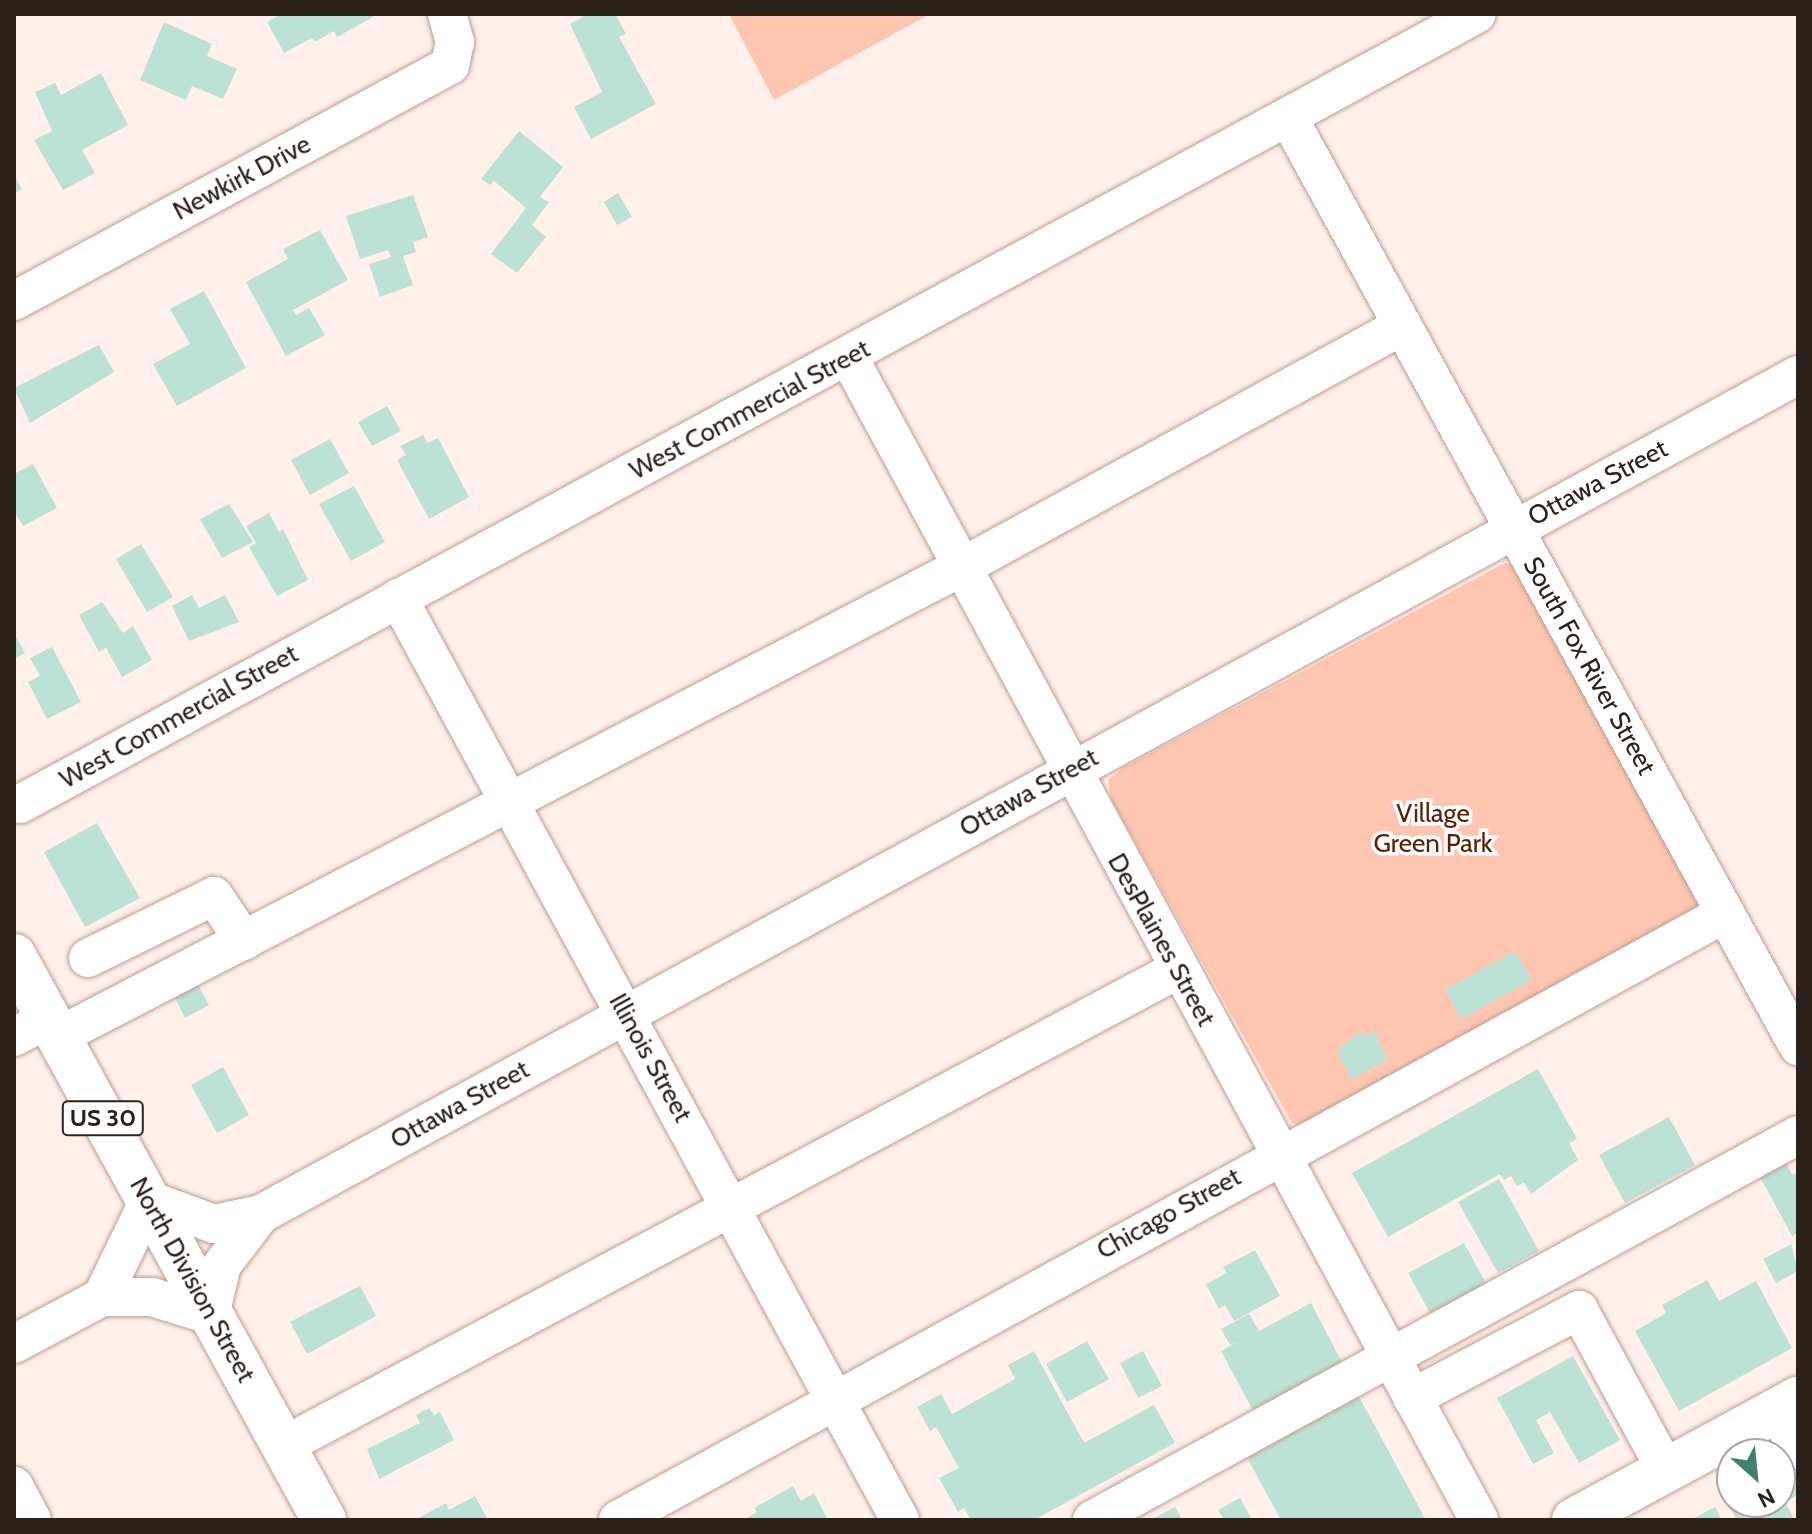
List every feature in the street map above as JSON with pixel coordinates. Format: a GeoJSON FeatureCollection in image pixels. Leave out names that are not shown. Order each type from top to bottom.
{"type":"FeatureCollection","features":[{"type":"Feature","properties":{"kind":"main road","name":"North Division Street"},"geometry":{"type":"LineString","coordinates":[[14,956],[40,1031],[149,1200],[324,1520]]}},
{"type":"Feature","properties":{"kind":"main road"},"geometry":{"type":"LineString","coordinates":[[1574,1520],[1787,1404]]}},
{"type":"Feature","properties":{"kind":"street","name":"West Commercial Street"},"geometry":{"type":"LineString","coordinates":[[20,804],[849,358],[1477,14]]}},
{"type":"Feature","properties":{"kind":"street","name":"Newkirk Drive"},"geometry":{"type":"LineString","coordinates":[[14,301],[450,65],[451,28]]}},
{"type":"Feature","properties":{"kind":"street","name":"South Fox River Street"},"geometry":{"type":"LineString","coordinates":[[1288,117],[1400,327],[1798,1046]]}},
{"type":"Feature","properties":{"kind":"street"},"geometry":{"type":"LineString","coordinates":[[40,1031],[244,941],[960,568],[1400,327]]}},
{"type":"Feature","properties":{"kind":"street","name":"DesPlaines Street"},"geometry":{"type":"LineString","coordinates":[[849,358],[1069,771],[1479,1520]]}},
{"type":"Feature","properties":{"kind":"street","name":"Ottawa Street"},"geometry":{"type":"LineString","coordinates":[[149,1200],[214,1224],[261,1214],[1798,375]]}},
{"type":"Feature","properties":{"kind":"street","name":"Illinois Street"},"geometry":{"type":"LineString","coordinates":[[398,598],[900,1520]]}},
{"type":"Feature","properties":{"kind":"street"},"geometry":{"type":"LineString","coordinates":[[88,958],[214,896],[244,941]]}},
{"type":"Feature","properties":{"kind":"street","name":"Chicago Street"},"geometry":{"type":"LineString","coordinates":[[618,1520],[835,1397],[1724,914]]}},
{"type":"Feature","properties":{"kind":"street"},"geometry":{"type":"LineString","coordinates":[[283,1446],[1177,970]]}},
{"type":"Feature","properties":{"kind":"street"},"geometry":{"type":"LineString","coordinates":[[1092,1520],[1798,1135]]}},
{"type":"Feature","properties":{"kind":"street"},"geometry":{"type":"LineString","coordinates":[[102,1297],[149,1200]]}},
{"type":"Feature","properties":{"kind":"street","name":"Ottawa Street"},"geometry":{"type":"LineString","coordinates":[[210,1315],[222,1265],[261,1214]]}},
{"type":"Feature","properties":{"kind":"street"},"geometry":{"type":"LineString","coordinates":[[14,1344],[102,1297],[152,1297],[210,1315]]}},
{"type":"Feature","properties":{"kind":"street"},"geometry":{"type":"LineString","coordinates":[[1412,1398],[1579,1310],[1666,1470]]}},
{"type":"Feature","properties":{"kind":"street"},"geometry":{"type":"LineString","coordinates":[[1787,1404],[1798,1450]]}},
{"type":"Feature","properties":{"kind":"street"},"geometry":{"type":"LineString","coordinates":[[14,1486],[32,1520]]}},
{"type":"Feature","properties":{"kind":"green space"},"geometry":{"type":"Polygon","coordinates":[[[729,14],[930,14],[774,100],[729,14]]]}},
{"type":"Feature","properties":{"kind":"green space","name":"Village Green Park"},"geometry":{"type":"Polygon","coordinates":[[[1505,563],[1516,565],[1701,907],[1300,1125],[1292,1123],[1111,799],[1108,780],[1124,767],[1505,563]]]}},
{"type":"Feature","properties":{"kind":"building"},"geometry":{"type":"Polygon","coordinates":[[[281,14],[371,14],[373,17],[337,37],[334,31],[315,42],[312,38],[284,53],[267,22],[281,14]]]}},
{"type":"Feature","properties":{"kind":"building"},"geometry":{"type":"Polygon","coordinates":[[[588,14],[615,14],[626,34],[619,37],[656,104],[591,139],[574,107],[602,92],[570,24],[588,14]]]}},
{"type":"Feature","properties":{"kind":"building"},"geometry":{"type":"Polygon","coordinates":[[[164,22],[212,44],[207,56],[237,69],[223,99],[192,86],[186,100],[140,80],[164,22]]]}},
{"type":"Feature","properties":{"kind":"building"},"geometry":{"type":"Polygon","coordinates":[[[101,73],[128,125],[82,150],[95,173],[63,190],[34,140],[52,131],[35,92],[55,83],[61,95],[101,73]]]}},
{"type":"Feature","properties":{"kind":"building"},"geometry":{"type":"Polygon","coordinates":[[[519,131],[563,167],[540,197],[549,202],[532,225],[546,237],[517,273],[491,254],[526,208],[494,181],[490,185],[481,179],[519,131]]]}},
{"type":"Feature","properties":{"kind":"building"},"geometry":{"type":"Polygon","coordinates":[[[14,175],[22,189],[14,194],[14,175]]]}},
{"type":"Feature","properties":{"kind":"building"},"geometry":{"type":"Polygon","coordinates":[[[618,193],[632,217],[617,225],[604,202],[618,193]]]}},
{"type":"Feature","properties":{"kind":"building"},"geometry":{"type":"Polygon","coordinates":[[[413,195],[428,237],[413,242],[416,252],[403,256],[413,285],[380,297],[369,264],[391,257],[388,250],[360,259],[346,216],[413,195]]]}},
{"type":"Feature","properties":{"kind":"building"},"geometry":{"type":"Polygon","coordinates":[[[320,230],[348,280],[293,310],[296,315],[309,308],[325,335],[286,356],[246,282],[288,259],[283,249],[320,230]]]}},
{"type":"Feature","properties":{"kind":"building"},"geometry":{"type":"Polygon","coordinates":[[[204,291],[246,368],[177,406],[153,364],[190,344],[170,309],[204,291]]]}},
{"type":"Feature","properties":{"kind":"building"},"geometry":{"type":"Polygon","coordinates":[[[99,345],[114,372],[30,423],[14,388],[99,345]]]}},
{"type":"Feature","properties":{"kind":"building"},"geometry":{"type":"Polygon","coordinates":[[[387,406],[401,431],[372,446],[358,422],[387,406]]]}},
{"type":"Feature","properties":{"kind":"building"},"geometry":{"type":"Polygon","coordinates":[[[423,435],[427,443],[438,438],[469,497],[429,519],[397,460],[406,455],[400,446],[423,435]]]}},
{"type":"Feature","properties":{"kind":"building"},"geometry":{"type":"Polygon","coordinates":[[[330,439],[349,473],[310,495],[291,460],[330,439]]]}},
{"type":"Feature","properties":{"kind":"building"},"geometry":{"type":"Polygon","coordinates":[[[33,464],[57,508],[23,526],[14,511],[14,474],[33,464]]]}},
{"type":"Feature","properties":{"kind":"building"},"geometry":{"type":"Polygon","coordinates":[[[354,486],[385,542],[351,561],[319,504],[354,486]]]}},
{"type":"Feature","properties":{"kind":"building"},"geometry":{"type":"Polygon","coordinates":[[[229,504],[253,542],[222,558],[200,519],[229,504]]]}},
{"type":"Feature","properties":{"kind":"building"},"geometry":{"type":"Polygon","coordinates":[[[269,513],[279,532],[283,529],[308,580],[277,596],[249,547],[256,543],[246,526],[269,513]]]}},
{"type":"Feature","properties":{"kind":"building"},"geometry":{"type":"Polygon","coordinates":[[[141,544],[173,597],[147,612],[116,559],[141,544]]]}},
{"type":"Feature","properties":{"kind":"building"},"geometry":{"type":"Polygon","coordinates":[[[192,595],[199,608],[225,595],[239,622],[189,641],[172,606],[192,595]]]}},
{"type":"Feature","properties":{"kind":"building"},"geometry":{"type":"Polygon","coordinates":[[[102,602],[123,633],[133,626],[152,660],[122,677],[106,648],[99,652],[79,615],[102,602]]]}},
{"type":"Feature","properties":{"kind":"building"},"geometry":{"type":"Polygon","coordinates":[[[14,633],[25,653],[14,659],[14,633]]]}},
{"type":"Feature","properties":{"kind":"building"},"geometry":{"type":"Polygon","coordinates":[[[52,647],[81,702],[47,719],[28,682],[40,676],[30,658],[52,647]]]}},
{"type":"Feature","properties":{"kind":"building"},"geometry":{"type":"Polygon","coordinates":[[[97,823],[140,898],[85,927],[44,852],[97,823]]]}},
{"type":"Feature","properties":{"kind":"building"},"geometry":{"type":"Polygon","coordinates":[[[1515,951],[1532,980],[1461,1019],[1445,990],[1515,951]]]}},
{"type":"Feature","properties":{"kind":"building"},"geometry":{"type":"Polygon","coordinates":[[[198,985],[209,1005],[185,1018],[175,998],[198,985]]]}},
{"type":"Feature","properties":{"kind":"building"},"geometry":{"type":"Polygon","coordinates":[[[1361,1031],[1364,1037],[1374,1031],[1388,1060],[1351,1079],[1337,1050],[1361,1031]]]}},
{"type":"Feature","properties":{"kind":"building"},"geometry":{"type":"Polygon","coordinates":[[[223,1067],[249,1115],[217,1133],[191,1085],[223,1067]]]}},
{"type":"Feature","properties":{"kind":"building"},"geometry":{"type":"Polygon","coordinates":[[[1538,1069],[1577,1139],[1569,1143],[1578,1160],[1531,1194],[1524,1182],[1517,1186],[1511,1176],[1504,1180],[1500,1174],[1388,1237],[1352,1173],[1538,1069]]]}},
{"type":"Feature","properties":{"kind":"building"},"geometry":{"type":"Polygon","coordinates":[[[1669,1117],[1695,1165],[1625,1203],[1599,1155],[1669,1117]]]}},
{"type":"Feature","properties":{"kind":"building"},"geometry":{"type":"Polygon","coordinates":[[[1785,1161],[1792,1174],[1798,1174],[1798,1233],[1792,1236],[1759,1175],[1785,1161]]]}},
{"type":"Feature","properties":{"kind":"building"},"geometry":{"type":"Polygon","coordinates":[[[1499,1179],[1539,1251],[1498,1273],[1458,1202],[1499,1179]]]}},
{"type":"Feature","properties":{"kind":"building"},"geometry":{"type":"Polygon","coordinates":[[[1464,1243],[1491,1292],[1435,1322],[1408,1273],[1464,1243]]]}},
{"type":"Feature","properties":{"kind":"building"},"geometry":{"type":"Polygon","coordinates":[[[1791,1244],[1798,1271],[1776,1283],[1763,1259],[1791,1244]]]}},
{"type":"Feature","properties":{"kind":"building"},"geometry":{"type":"Polygon","coordinates":[[[1255,1250],[1280,1296],[1234,1321],[1225,1305],[1219,1309],[1206,1284],[1227,1273],[1223,1267],[1255,1250]]]}},
{"type":"Feature","properties":{"kind":"building"},"geometry":{"type":"Polygon","coordinates":[[[1707,1280],[1719,1301],[1756,1281],[1792,1348],[1679,1411],[1635,1331],[1666,1313],[1662,1305],[1707,1280]]]}},
{"type":"Feature","properties":{"kind":"building"},"geometry":{"type":"Polygon","coordinates":[[[360,1286],[376,1316],[307,1354],[290,1322],[360,1286]]]}},
{"type":"Feature","properties":{"kind":"building"},"geometry":{"type":"Polygon","coordinates":[[[1311,1303],[1346,1370],[1257,1418],[1221,1351],[1239,1341],[1230,1345],[1221,1329],[1249,1314],[1259,1331],[1311,1303]]]}},
{"type":"Feature","properties":{"kind":"building"},"geometry":{"type":"Polygon","coordinates":[[[1087,1341],[1109,1379],[1067,1402],[1046,1364],[1087,1341]]]}},
{"type":"Feature","properties":{"kind":"building"},"geometry":{"type":"Polygon","coordinates":[[[1034,1351],[1084,1443],[1154,1405],[1175,1443],[1034,1520],[971,1520],[964,1508],[958,1512],[939,1478],[959,1468],[936,1427],[930,1431],[917,1407],[941,1394],[952,1414],[1015,1379],[1008,1365],[1034,1351]]]}},
{"type":"Feature","properties":{"kind":"building"},"geometry":{"type":"Polygon","coordinates":[[[1143,1351],[1162,1386],[1138,1398],[1120,1363],[1143,1351]]]}},
{"type":"Feature","properties":{"kind":"building"},"geometry":{"type":"Polygon","coordinates":[[[1573,1356],[1620,1440],[1579,1463],[1550,1412],[1536,1420],[1554,1453],[1533,1464],[1497,1398],[1573,1356]]]}},
{"type":"Feature","properties":{"kind":"building"},"geometry":{"type":"Polygon","coordinates":[[[1357,1393],[1426,1520],[1281,1520],[1245,1454],[1357,1393]]]}},
{"type":"Feature","properties":{"kind":"building"},"geometry":{"type":"Polygon","coordinates":[[[429,1408],[434,1415],[440,1412],[454,1440],[379,1479],[367,1449],[420,1423],[416,1415],[429,1408]]]}},
{"type":"Feature","properties":{"kind":"building"},"geometry":{"type":"Polygon","coordinates":[[[793,1486],[801,1501],[814,1493],[828,1520],[743,1520],[757,1512],[754,1508],[793,1486]]]}},
{"type":"Feature","properties":{"kind":"building"},"geometry":{"type":"Polygon","coordinates":[[[475,1496],[488,1520],[415,1520],[446,1503],[449,1510],[475,1496]]]}},
{"type":"Feature","properties":{"kind":"building"},"geometry":{"type":"Polygon","coordinates":[[[1240,1498],[1252,1520],[1224,1520],[1218,1510],[1240,1498]]]}},
{"type":"Feature","properties":{"kind":"building"},"geometry":{"type":"Polygon","coordinates":[[[1175,1507],[1182,1520],[1150,1520],[1175,1507]]]}},
{"type":"Feature","properties":{"kind":"building"},"geometry":{"type":"Polygon","coordinates":[[[1715,1507],[1716,1518],[1722,1520],[1691,1520],[1715,1507]]]}},
{"type":"Feature","properties":{"kind":"building"},"geometry":{"type":"Polygon","coordinates":[[[1736,1518],[1795,1520],[1737,1520],[1736,1518]]]}}]}
